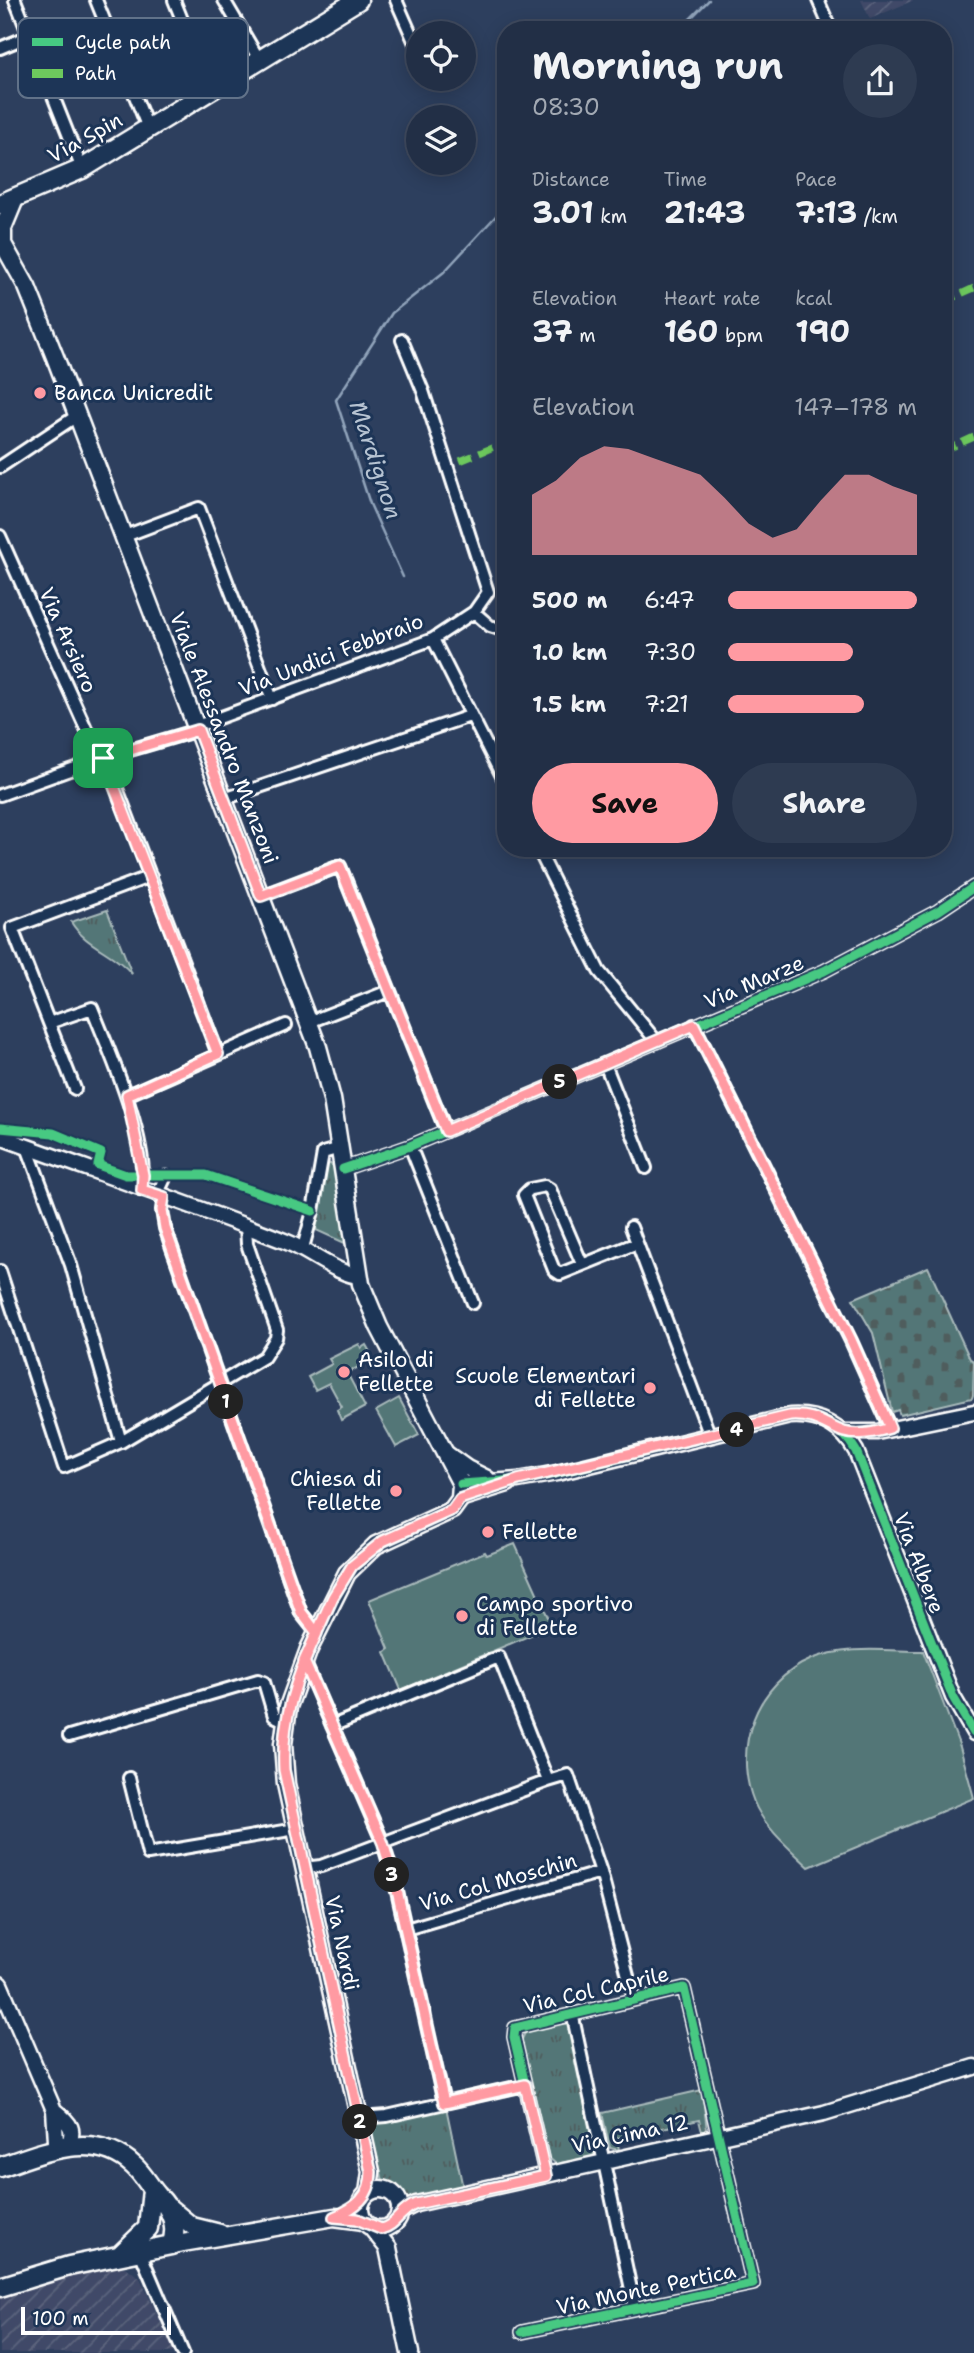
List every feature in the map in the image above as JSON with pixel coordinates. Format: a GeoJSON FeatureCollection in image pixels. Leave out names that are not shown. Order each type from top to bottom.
{"type":"FeatureCollection","features":[{"type":"Feature","properties":{"kind":"main road","name":"Via Spin"},"geometry":{"type":"LineString","coordinates":[[248,68],[358,0]]}},
{"type":"Feature","properties":{"kind":"main road","name":"Via Spin"},"geometry":{"type":"LineString","coordinates":[[6,203],[82,169],[199,98]]}},
{"type":"Feature","properties":{"kind":"main road","name":"Viale Alessandro Manzoni"},"geometry":{"type":"LineString","coordinates":[[6,203],[2,234],[7,266],[33,300],[198,728],[326,1072],[360,1276],[379,1327],[446,1453],[460,1492]]}},
{"type":"Feature","properties":{"kind":"main road","name":"Via Nardi"},"geometry":{"type":"LineString","coordinates":[[371,2195],[371,2172],[360,2118],[284,1770],[285,1721],[304,1661],[343,1580],[361,1557],[383,1541],[452,1510],[460,1492]]}},
{"type":"Feature","properties":{"kind":"main road"},"geometry":{"type":"LineString","coordinates":[[0,2167],[67,2147],[89,2144],[110,2150],[136,2167],[152,2190],[192,2226],[230,2235]]}},
{"type":"Feature","properties":{"kind":"main road"},"geometry":{"type":"LineString","coordinates":[[152,2190],[165,2237],[171,2245]]}},
{"type":"Feature","properties":{"kind":"main road"},"geometry":{"type":"LineString","coordinates":[[120,2255],[148,2228],[152,2190]]}},
{"type":"Feature","properties":{"kind":"main road"},"geometry":{"type":"LineString","coordinates":[[371,2195],[397,2212]]}},
{"type":"Feature","properties":{"kind":"main road"},"geometry":{"type":"LineString","coordinates":[[0,2287],[34,2275],[120,2255],[334,2217],[371,2195]]}},
{"type":"Feature","properties":{"kind":"main road"},"geometry":{"type":"LineString","coordinates":[[371,2195],[368,2224],[388,2248]]}},
{"type":"Feature","properties":{"kind":"main road"},"geometry":{"type":"LineString","coordinates":[[169,2207],[174,2228],[171,2245]]}},
{"type":"Feature","properties":{"kind":"main road"},"geometry":{"type":"LineString","coordinates":[[334,2217],[381,2229],[397,2212]]}},
{"type":"Feature","properties":{"kind":"main road"},"geometry":{"type":"LineString","coordinates":[[397,2212],[388,2248],[410,2353]]}},
{"type":"Feature","properties":{"kind":"street"},"geometry":{"type":"LineString","coordinates":[[15,0],[22,18]]}},
{"type":"Feature","properties":{"kind":"street"},"geometry":{"type":"LineString","coordinates":[[96,0],[103,18]]}},
{"type":"Feature","properties":{"kind":"street"},"geometry":{"type":"LineString","coordinates":[[174,0],[181,18]]}},
{"type":"Feature","properties":{"kind":"street"},"geometry":{"type":"LineString","coordinates":[[224,0],[235,18]]}},
{"type":"Feature","properties":{"kind":"street"},"geometry":{"type":"LineString","coordinates":[[396,0],[406,23]]}},
{"type":"Feature","properties":{"kind":"street"},"geometry":{"type":"LineString","coordinates":[[818,0],[827,21]]}},
{"type":"Feature","properties":{"kind":"street"},"geometry":{"type":"LineString","coordinates":[[0,48],[18,41]]}},
{"type":"Feature","properties":{"kind":"street"},"geometry":{"type":"LineString","coordinates":[[248,41],[260,61]]}},
{"type":"Feature","properties":{"kind":"street"},"geometry":{"type":"LineString","coordinates":[[54,98],[82,169]]}},
{"type":"Feature","properties":{"kind":"street"},"geometry":{"type":"LineString","coordinates":[[136,98],[148,128]]}},
{"type":"Feature","properties":{"kind":"street"},"geometry":{"type":"LineString","coordinates":[[402,340],[423,391],[488,592],[474,612],[490,626],[497,628]]}},
{"type":"Feature","properties":{"kind":"street"},"geometry":{"type":"LineString","coordinates":[[0,467],[78,415]]}},
{"type":"Feature","properties":{"kind":"street"},"geometry":{"type":"LineString","coordinates":[[447,466],[460,461]]}},
{"type":"Feature","properties":{"kind":"street"},"geometry":{"type":"LineString","coordinates":[[125,536],[200,508],[272,699]]}},
{"type":"Feature","properties":{"kind":"street","name":"Via Arsiero"},"geometry":{"type":"LineString","coordinates":[[0,536],[97,753],[103,758],[218,1054]]}},
{"type":"Feature","properties":{"kind":"street","name":"Via Undici Febbraio"},"geometry":{"type":"LineString","coordinates":[[0,795],[198,728],[433,639],[474,612]]}},
{"type":"Feature","properties":{"kind":"street"},"geometry":{"type":"LineString","coordinates":[[433,639],[497,767]]}},
{"type":"Feature","properties":{"kind":"street"},"geometry":{"type":"LineString","coordinates":[[224,799],[470,716]]}},
{"type":"Feature","properties":{"kind":"street"},"geometry":{"type":"LineString","coordinates":[[542,857],[598,971],[657,1042]]}},
{"type":"Feature","properties":{"kind":"street"},"geometry":{"type":"LineString","coordinates":[[261,896],[340,866],[446,1131]]}},
{"type":"Feature","properties":{"kind":"street"},"geometry":{"type":"LineString","coordinates":[[0,932],[150,876]]}},
{"type":"Feature","properties":{"kind":"street","name":"Via Marze"},"geometry":{"type":"LineString","coordinates":[[343,1169],[410,1146],[824,971],[939,911],[974,887]]}},
{"type":"Feature","properties":{"kind":"street"},"geometry":{"type":"LineString","coordinates":[[12,928],[75,1089]]}},
{"type":"Feature","properties":{"kind":"street"},"geometry":{"type":"LineString","coordinates":[[309,1022],[389,991]]}},
{"type":"Feature","properties":{"kind":"street"},"geometry":{"type":"LineString","coordinates":[[49,1023],[92,1008],[127,1095],[143,1175],[142,1190]]}},
{"type":"Feature","properties":{"kind":"street"},"geometry":{"type":"LineString","coordinates":[[127,1095],[286,1025]]}},
{"type":"Feature","properties":{"kind":"street"},"geometry":{"type":"LineString","coordinates":[[694,1025],[851,1340],[884,1430]]}},
{"type":"Feature","properties":{"kind":"street"},"geometry":{"type":"LineString","coordinates":[[605,1063],[646,1168]]}},
{"type":"Feature","properties":{"kind":"street"},"geometry":{"type":"LineString","coordinates":[[0,1137],[303,1248],[348,1274],[360,1276]]}},
{"type":"Feature","properties":{"kind":"street"},"geometry":{"type":"LineString","coordinates":[[410,1146],[473,1303]]}},
{"type":"Feature","properties":{"kind":"street"},"geometry":{"type":"LineString","coordinates":[[27,1147],[71,1265],[121,1443]]}},
{"type":"Feature","properties":{"kind":"street"},"geometry":{"type":"LineString","coordinates":[[303,1248],[313,1211],[323,1153],[340,1148]]}},
{"type":"Feature","properties":{"kind":"street"},"geometry":{"type":"LineString","coordinates":[[166,1177],[161,1196],[165,1228],[301,1612],[317,1633]]}},
{"type":"Feature","properties":{"kind":"street"},"geometry":{"type":"LineString","coordinates":[[582,1264],[550,1189],[545,1185],[530,1189],[524,1195],[554,1270],[560,1274],[637,1243]]}},
{"type":"Feature","properties":{"kind":"street"},"geometry":{"type":"LineString","coordinates":[[0,1271],[64,1467],[121,1443],[257,1364],[276,1338],[275,1321],[251,1253],[246,1226]]}},
{"type":"Feature","properties":{"kind":"street"},"geometry":{"type":"LineString","coordinates":[[460,1492],[710,1436],[631,1227]]}},
{"type":"Feature","properties":{"kind":"street"},"geometry":{"type":"LineString","coordinates":[[843,1432],[884,1430],[974,1412]]}},
{"type":"Feature","properties":{"kind":"street","name":"Via Albere"},"geometry":{"type":"LineString","coordinates":[[710,1436],[790,1416],[826,1421],[843,1432],[856,1451],[953,1697],[972,1730]]}},
{"type":"Feature","properties":{"kind":"street"},"geometry":{"type":"LineString","coordinates":[[856,1451],[884,1430]]}},
{"type":"Feature","properties":{"kind":"street"},"geometry":{"type":"LineString","coordinates":[[446,1453],[467,1468],[499,1481]]}},
{"type":"Feature","properties":{"kind":"street"},"geometry":{"type":"LineString","coordinates":[[460,1492],[499,1481],[518,1480]]}},
{"type":"Feature","properties":{"kind":"street"},"geometry":{"type":"LineString","coordinates":[[332,1726],[499,1657],[548,1782]]}},
{"type":"Feature","properties":{"kind":"street"},"geometry":{"type":"LineString","coordinates":[[304,1661],[383,1843],[406,1929],[444,2103]]}},
{"type":"Feature","properties":{"kind":"street"},"geometry":{"type":"LineString","coordinates":[[69,1736],[258,1681],[264,1682],[274,1716],[285,1721]]}},
{"type":"Feature","properties":{"kind":"street"},"geometry":{"type":"LineString","coordinates":[[304,1868],[321,1866],[568,1775],[601,1872],[634,1999]]}},
{"type":"Feature","properties":{"kind":"street"},"geometry":{"type":"LineString","coordinates":[[129,1778],[148,1854],[296,1829]]}},
{"type":"Feature","properties":{"kind":"street","name":"Via Col Moschin"},"geometry":{"type":"LineString","coordinates":[[406,1929],[601,1872]]}},
{"type":"Feature","properties":{"kind":"street"},"geometry":{"type":"LineString","coordinates":[[0,1984],[54,2110],[56,2141],[67,2147]]}},
{"type":"Feature","properties":{"kind":"street","name":"Via Col Caprile"},"geometry":{"type":"LineString","coordinates":[[546,2176],[514,2036],[515,2028],[684,1988],[719,2138]]}},
{"type":"Feature","properties":{"kind":"street"},"geometry":{"type":"LineString","coordinates":[[572,2013],[635,2308]]}},
{"type":"Feature","properties":{"kind":"street","name":"Via Cima 12"},"geometry":{"type":"LineString","coordinates":[[397,2212],[416,2204],[824,2113],[974,2067]]}},
{"type":"Feature","properties":{"kind":"street"},"geometry":{"type":"LineString","coordinates":[[360,2118],[387,2116],[525,2085]]}},
{"type":"Feature","properties":{"kind":"street","name":"Via Monte Pertica"},"geometry":{"type":"LineString","coordinates":[[522,2332],[753,2284],[719,2138]]}},
{"type":"Feature","properties":{"kind":"street"},"geometry":{"type":"LineString","coordinates":[[140,2252],[183,2353]]}},
{"type":"Feature","properties":{"kind":"shaded area"},"geometry":{"type":"Polygon","coordinates":[[[861,0],[914,0],[870,19],[861,0]]]}},
{"type":"Feature","properties":{"kind":"shaded area"},"geometry":{"type":"Polygon","coordinates":[[[112,2265],[127,2268],[140,2278],[175,2353],[0,2353],[0,2292],[112,2265]]]}},
{"type":"Feature","properties":{"kind":"green space"},"geometry":{"type":"Polygon","coordinates":[[[107,910],[132,974],[117,960],[92,944],[71,922],[107,910]]]}},
{"type":"Feature","properties":{"kind":"green space"},"geometry":{"type":"Polygon","coordinates":[[[328,1163],[334,1166],[347,1244],[316,1230],[328,1163]]]}},
{"type":"Feature","properties":{"kind":"green space"},"geometry":{"type":"Polygon","coordinates":[[[928,1267],[970,1359],[974,1361],[973,1395],[972,1398],[900,1415],[898,1410],[892,1412],[873,1333],[853,1299],[928,1267]]]}},
{"type":"Feature","properties":{"kind":"green space"},"geometry":{"type":"Polygon","coordinates":[[[359,1344],[361,1348],[366,1345],[370,1352],[365,1355],[368,1362],[347,1373],[365,1407],[341,1420],[337,1410],[342,1407],[329,1383],[315,1390],[308,1377],[332,1364],[329,1359],[359,1344]]]}},
{"type":"Feature","properties":{"kind":"green space"},"geometry":{"type":"Polygon","coordinates":[[[399,1398],[419,1435],[396,1447],[376,1411],[399,1398]]]}},
{"type":"Feature","properties":{"kind":"green space","name":"Campo sportivo di Fellette"},"geometry":{"type":"Polygon","coordinates":[[[515,1544],[552,1626],[401,1690],[385,1652],[389,1649],[369,1600],[485,1552],[487,1555],[515,1544]]]}},
{"type":"Feature","properties":{"kind":"green space"},"geometry":{"type":"Polygon","coordinates":[[[867,1650],[923,1651],[960,1747],[974,1798],[809,1867],[764,1820],[754,1802],[748,1781],[748,1739],[763,1700],[776,1683],[793,1670],[825,1655],[867,1650]]]}},
{"type":"Feature","properties":{"kind":"green space"},"geometry":{"type":"Polygon","coordinates":[[[559,2022],[567,2023],[571,2030],[597,2151],[592,2157],[556,2164],[547,2156],[521,2041],[527,2029],[559,2022]]]}},
{"type":"Feature","properties":{"kind":"green space"},"geometry":{"type":"Polygon","coordinates":[[[702,2090],[707,2130],[702,2132],[699,2120],[617,2138],[619,2150],[610,2148],[602,2113],[702,2090]]]}},
{"type":"Feature","properties":{"kind":"green space"},"geometry":{"type":"Polygon","coordinates":[[[446,2107],[463,2188],[405,2199],[383,2181],[370,2128],[382,2120],[446,2107]]]}},
{"type":"Feature","properties":{"kind":"waterway","name":"Mardignon"},"geometry":{"type":"LineString","coordinates":[[688,21],[709,0]]}},
{"type":"Feature","properties":{"kind":"waterway","name":"Mardignon"},"geometry":{"type":"LineString","coordinates":[[403,577],[370,504],[336,400],[392,313],[444,272],[497,215]]}},
{"type":"Feature","properties":{"kind":"marked path"},"geometry":{"type":"LineString","coordinates":[[952,298],[974,288]]}},
{"type":"Feature","properties":{"kind":"marked path"},"geometry":{"type":"LineString","coordinates":[[952,447],[974,437]]}},
{"type":"Feature","properties":{"kind":"marked path"},"geometry":{"type":"LineString","coordinates":[[460,461],[497,446]]}},
{"type":"Feature","properties":{"kind":"cycle path"},"geometry":{"type":"LineString","coordinates":[[343,1169],[410,1146],[824,971],[938,911],[974,887]]}},
{"type":"Feature","properties":{"kind":"cycle path"},"geometry":{"type":"LineString","coordinates":[[0,1128],[53,1133],[101,1153],[98,1165],[126,1175],[206,1175],[313,1211]]}},
{"type":"Feature","properties":{"kind":"cycle path"},"geometry":{"type":"LineString","coordinates":[[461,1484],[518,1480],[557,1473],[790,1416],[811,1417],[829,1423],[844,1435],[856,1451],[953,1697],[974,1733]]}},
{"type":"Feature","properties":{"kind":"cycle path"},"geometry":{"type":"LineString","coordinates":[[522,2332],[753,2284],[684,1988],[515,2028],[514,2037],[546,2176]]}},
{"type":"Feature","properties":{"kind":"place","name":"Banca Unicredit"},"geometry":{"type":"Point","coordinates":[40,393]}},
{"type":"Feature","properties":{"kind":"place","name":"Asilo di Fellette"},"geometry":{"type":"Point","coordinates":[344,1372]}},
{"type":"Feature","properties":{"kind":"place","name":"Scuole Elementari di Fellette"},"geometry":{"type":"Point","coordinates":[650,1388]}},
{"type":"Feature","properties":{"kind":"place","name":"Chiesa di Fellette"},"geometry":{"type":"Point","coordinates":[396,1491]}},
{"type":"Feature","properties":{"kind":"place","name":"Fellette"},"geometry":{"type":"Point","coordinates":[488,1532]}},
{"type":"Feature","properties":{"kind":"place","name":"Campo sportivo di Fellette"},"geometry":{"type":"Point","coordinates":[462,1616]}},
{"type":"Feature","properties":{"kind":"route"},"geometry":{"type":"LineString","coordinates":[[103,758],[107,762],[218,1054],[127,1095],[143,1175],[142,1190],[164,1197],[162,1210],[165,1228],[192,1306],[301,1612],[307,1623],[317,1633],[304,1661],[288,1707],[283,1732],[284,1770],[371,2172],[370,2187],[361,2202],[334,2217],[357,2219],[372,2228],[381,2229],[393,2224],[403,2210],[416,2204],[546,2176],[525,2085],[444,2103],[396,1886],[383,1843],[304,1661],[347,1573],[376,1545],[452,1510],[460,1499],[518,1480],[597,1464],[790,1416],[809,1416],[843,1432],[877,1432],[890,1428],[877,1393],[694,1025],[446,1131],[340,866],[261,896],[198,730],[103,758]]}}]}
